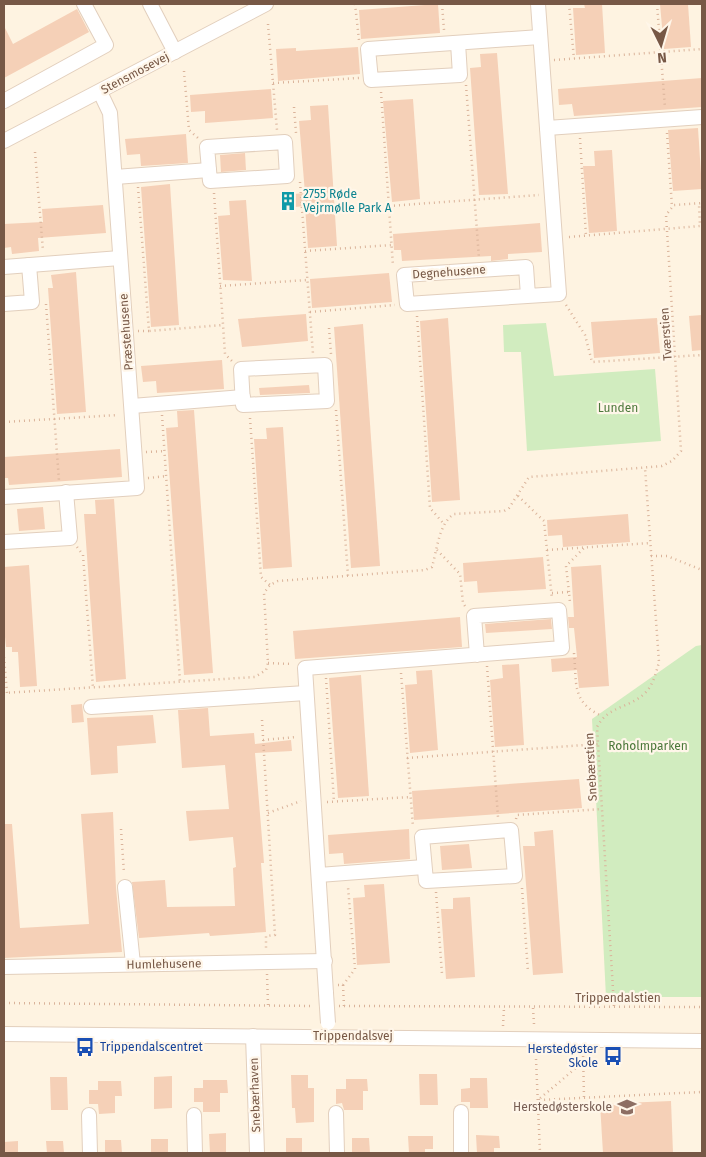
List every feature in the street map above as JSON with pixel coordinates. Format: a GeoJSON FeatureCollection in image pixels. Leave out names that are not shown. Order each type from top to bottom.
{"type":"FeatureCollection","features":[{"type":"Feature","properties":{"kind":"street"},"geometry":{"type":"LineString","coordinates":[[4,101],[106,45],[84,4]]}},
{"type":"Feature","properties":{"kind":"street","name":"Stensmosevej"},"geometry":{"type":"LineString","coordinates":[[4,141],[266,4]]}},
{"type":"Feature","properties":{"kind":"street"},"geometry":{"type":"LineString","coordinates":[[411,304],[559,294],[538,4]]}},
{"type":"Feature","properties":{"kind":"street"},"geometry":{"type":"LineString","coordinates":[[154,5],[175,52]]}},
{"type":"Feature","properties":{"kind":"street"},"geometry":{"type":"LineString","coordinates":[[451,44],[460,75],[375,78],[368,49],[540,37]]}},
{"type":"Feature","properties":{"kind":"street","name":"Præstehusene"},"geometry":{"type":"LineString","coordinates":[[100,92],[110,113],[137,478]]}},
{"type":"Feature","properties":{"kind":"street"},"geometry":{"type":"LineString","coordinates":[[547,128],[702,117]]}},
{"type":"Feature","properties":{"kind":"street"},"geometry":{"type":"LineString","coordinates":[[115,177],[137,175],[287,176],[285,142],[208,147],[211,175]]}},
{"type":"Feature","properties":{"kind":"street"},"geometry":{"type":"LineString","coordinates":[[4,267],[120,258]]}},
{"type":"Feature","properties":{"kind":"street"},"geometry":{"type":"LineString","coordinates":[[4,304],[32,302],[29,265]]}},
{"type":"Feature","properties":{"kind":"street","name":"Degnehusene"},"geometry":{"type":"LineString","coordinates":[[411,304],[404,275],[526,267],[528,296]]}},
{"type":"Feature","properties":{"kind":"street"},"geometry":{"type":"LineString","coordinates":[[132,410],[162,404],[327,401],[325,364],[241,369],[246,401]]}},
{"type":"Feature","properties":{"kind":"street"},"geometry":{"type":"LineString","coordinates":[[4,497],[138,488],[137,478]]}},
{"type":"Feature","properties":{"kind":"street"},"geometry":{"type":"LineString","coordinates":[[4,542],[70,538],[63,492]]}},
{"type":"Feature","properties":{"kind":"street"},"geometry":{"type":"LineString","coordinates":[[328,1030],[305,668],[562,648],[559,610],[474,616],[482,654]]}},
{"type":"Feature","properties":{"kind":"street"},"geometry":{"type":"LineString","coordinates":[[91,707],[306,693]]}},
{"type":"Feature","properties":{"kind":"street"},"geometry":{"type":"LineString","coordinates":[[505,830],[515,876],[426,881],[422,836],[505,830]]}},
{"type":"Feature","properties":{"kind":"street"},"geometry":{"type":"LineString","coordinates":[[319,875],[424,867]]}},
{"type":"Feature","properties":{"kind":"street"},"geometry":{"type":"LineString","coordinates":[[125,887],[133,964]]}},
{"type":"Feature","properties":{"kind":"street","name":"Humlehusene"},"geometry":{"type":"LineString","coordinates":[[4,967],[325,961]]}},
{"type":"Feature","properties":{"kind":"street","name":"Trippendalsvej"},"geometry":{"type":"LineString","coordinates":[[4,1034],[253,1036],[328,1030],[702,1041]]}},
{"type":"Feature","properties":{"kind":"street","name":"Snebærhaven"},"geometry":{"type":"LineString","coordinates":[[253,1036],[257,1153]]}},
{"type":"Feature","properties":{"kind":"street"},"geometry":{"type":"LineString","coordinates":[[461,1112],[461,1153]]}},
{"type":"Feature","properties":{"kind":"street"},"geometry":{"type":"LineString","coordinates":[[336,1113],[337,1153]]}},
{"type":"Feature","properties":{"kind":"street"},"geometry":{"type":"LineString","coordinates":[[89,1115],[90,1153]]}},
{"type":"Feature","properties":{"kind":"street"},"geometry":{"type":"LineString","coordinates":[[194,1115],[195,1153]]}},
{"type":"Feature","properties":{"kind":"path"},"geometry":{"type":"LineString","coordinates":[[355,4],[359,43],[368,49]]}},
{"type":"Feature","properties":{"kind":"path"},"geometry":{"type":"LineString","coordinates":[[442,4],[451,44]]}},
{"type":"Feature","properties":{"kind":"path"},"geometry":{"type":"LineString","coordinates":[[569,4],[574,59]]}},
{"type":"Feature","properties":{"kind":"path"},"geometry":{"type":"LineString","coordinates":[[268,24],[278,142]]}},
{"type":"Feature","properties":{"kind":"path"},"geometry":{"type":"LineString","coordinates":[[542,62],[702,49]]}},
{"type":"Feature","properties":{"kind":"path"},"geometry":{"type":"LineString","coordinates":[[184,71],[189,130],[208,147]]}},
{"type":"Feature","properties":{"kind":"path"},"geometry":{"type":"LineString","coordinates":[[460,75],[468,88],[480,270]]}},
{"type":"Feature","properties":{"kind":"path"},"geometry":{"type":"LineString","coordinates":[[273,83],[375,78],[389,206],[393,266],[404,275]]}},
{"type":"Feature","properties":{"kind":"path"},"geometry":{"type":"LineString","coordinates":[[579,126],[586,236]]}},
{"type":"Feature","properties":{"kind":"path"},"geometry":{"type":"LineString","coordinates":[[34,152],[44,264]]}},
{"type":"Feature","properties":{"kind":"path"},"geometry":{"type":"LineString","coordinates":[[137,175],[149,331],[223,326]]}},
{"type":"Feature","properties":{"kind":"path"},"geometry":{"type":"LineString","coordinates":[[211,175],[225,354],[241,369]]}},
{"type":"Feature","properties":{"kind":"path"},"geometry":{"type":"LineString","coordinates":[[287,176],[299,180],[314,365]]}},
{"type":"Feature","properties":{"kind":"path"},"geometry":{"type":"LineString","coordinates":[[389,206],[552,194]]}},
{"type":"Feature","properties":{"kind":"path"},"geometry":{"type":"LineString","coordinates":[[555,238],[700,226],[700,203]]}},
{"type":"Feature","properties":{"kind":"path","name":"Tværstien"},"geometry":{"type":"LineString","coordinates":[[645,468],[662,466],[672,461],[681,451],[666,215],[674,205],[700,203]]}},
{"type":"Feature","properties":{"kind":"path"},"geometry":{"type":"LineString","coordinates":[[305,251],[392,245]]}},
{"type":"Feature","properties":{"kind":"path"},"geometry":{"type":"LineString","coordinates":[[220,286],[307,280]]}},
{"type":"Feature","properties":{"kind":"path"},"geometry":{"type":"LineString","coordinates":[[559,294],[585,335],[592,362],[702,355]]}},
{"type":"Feature","properties":{"kind":"path"},"geometry":{"type":"LineString","coordinates":[[46,303],[54,419],[63,492]]}},
{"type":"Feature","properties":{"kind":"path"},"geometry":{"type":"LineString","coordinates":[[310,312],[411,304],[430,508],[444,524]]}},
{"type":"Feature","properties":{"kind":"path"},"geometry":{"type":"LineString","coordinates":[[246,401],[261,577],[270,585]]}},
{"type":"Feature","properties":{"kind":"path"},"geometry":{"type":"LineString","coordinates":[[327,401],[335,406],[348,576]]}},
{"type":"Feature","properties":{"kind":"path"},"geometry":{"type":"LineString","coordinates":[[162,404],[180,682]]}},
{"type":"Feature","properties":{"kind":"path"},"geometry":{"type":"LineString","coordinates":[[4,422],[54,419],[132,410]]}},
{"type":"Feature","properties":{"kind":"path"},"geometry":{"type":"LineString","coordinates":[[135,452],[165,450]]}},
{"type":"Feature","properties":{"kind":"path"},"geometry":{"type":"LineString","coordinates":[[4,657],[5,693],[255,677],[266,670],[268,663],[264,593],[270,585],[278,581],[425,570],[432,567],[444,524],[448,518],[454,514],[504,512],[510,508],[529,477],[645,468]]}},
{"type":"Feature","properties":{"kind":"path","name":"Snebærstien"},"geometry":{"type":"LineString","coordinates":[[614,1006],[597,727],[602,716],[644,694],[655,678],[659,662],[645,468]]}},
{"type":"Feature","properties":{"kind":"path"},"geometry":{"type":"LineString","coordinates":[[137,478],[166,476]]}},
{"type":"Feature","properties":{"kind":"path"},"geometry":{"type":"LineString","coordinates":[[517,495],[544,520],[553,610]]}},
{"type":"Feature","properties":{"kind":"path"},"geometry":{"type":"LineString","coordinates":[[70,538],[83,555],[93,688]]}},
{"type":"Feature","properties":{"kind":"path"},"geometry":{"type":"LineString","coordinates":[[547,550],[650,543]]}},
{"type":"Feature","properties":{"kind":"path"},"geometry":{"type":"LineString","coordinates":[[569,592],[566,566],[584,548]]}},
{"type":"Feature","properties":{"kind":"path"},"geometry":{"type":"LineString","coordinates":[[437,550],[460,574],[463,603],[474,616]]}},
{"type":"Feature","properties":{"kind":"path"},"geometry":{"type":"LineString","coordinates":[[651,556],[668,556],[702,570]]}},
{"type":"Feature","properties":{"kind":"path"},"geometry":{"type":"LineString","coordinates":[[482,654],[505,830]]}},
{"type":"Feature","properties":{"kind":"path"},"geometry":{"type":"LineString","coordinates":[[400,660],[413,829],[422,836]]}},
{"type":"Feature","properties":{"kind":"path"},"geometry":{"type":"LineString","coordinates":[[268,663],[294,664],[305,668]]}},
{"type":"Feature","properties":{"kind":"path"},"geometry":{"type":"LineString","coordinates":[[325,666],[334,802]]}},
{"type":"Feature","properties":{"kind":"path"},"geometry":{"type":"LineString","coordinates":[[262,720],[275,935],[266,936],[266,962]]}},
{"type":"Feature","properties":{"kind":"path"},"geometry":{"type":"LineString","coordinates":[[262,740],[310,736]]}},
{"type":"Feature","properties":{"kind":"path"},"geometry":{"type":"LineString","coordinates":[[407,758],[598,744]]}},
{"type":"Feature","properties":{"kind":"path"},"geometry":{"type":"LineString","coordinates":[[268,813],[307,798],[314,801],[334,802],[410,797]]}},
{"type":"Feature","properties":{"kind":"path"},"geometry":{"type":"LineString","coordinates":[[505,830],[517,815],[602,809]]}},
{"type":"Feature","properties":{"kind":"path"},"geometry":{"type":"LineString","coordinates":[[122,828],[125,887]]}},
{"type":"Feature","properties":{"kind":"path"},"geometry":{"type":"LineString","coordinates":[[326,989],[343,984],[355,969],[347,873]]}},
{"type":"Feature","properties":{"kind":"path"},"geometry":{"type":"LineString","coordinates":[[515,876],[522,888],[528,972]]}},
{"type":"Feature","properties":{"kind":"path"},"geometry":{"type":"LineString","coordinates":[[435,881],[442,974]]}},
{"type":"Feature","properties":{"kind":"path"},"geometry":{"type":"LineString","coordinates":[[343,984],[344,1006]]}},
{"type":"Feature","properties":{"kind":"path"},"geometry":{"type":"LineString","coordinates":[[268,988],[268,1006]]}},
{"type":"Feature","properties":{"kind":"path"},"geometry":{"type":"LineString","coordinates":[[4,1003],[317,1006]]}},
{"type":"Feature","properties":{"kind":"path","name":"Trippendalstien"},"geometry":{"type":"LineString","coordinates":[[336,1006],[504,1008],[702,1007]]}},
{"type":"Feature","properties":{"kind":"path"},"geometry":{"type":"LineString","coordinates":[[504,1008],[504,1031]]}},
{"type":"Feature","properties":{"kind":"path"},"geometry":{"type":"LineString","coordinates":[[533,1008],[534,1024]]}},
{"type":"Feature","properties":{"kind":"path"},"geometry":{"type":"LineString","coordinates":[[583,1039],[584,1097]]}},
{"type":"Feature","properties":{"kind":"path"},"geometry":{"type":"LineString","coordinates":[[536,1059],[540,1153]]}},
{"type":"Feature","properties":{"kind":"path"},"geometry":{"type":"LineString","coordinates":[[538,1100],[583,1062]]}},
{"type":"Feature","properties":{"kind":"path"},"geometry":{"type":"LineString","coordinates":[[538,1100],[702,1092]]}},
{"type":"Feature","properties":{"kind":"green space","name":"Lunden"},"geometry":{"type":"Polygon","coordinates":[[[546,323],[554,376],[655,369],[661,441],[527,451],[521,352],[504,352],[503,325],[546,323]]]}},
{"type":"Feature","properties":{"kind":"green space","name":"Roholmparken"},"geometry":{"type":"Polygon","coordinates":[[[702,645],[702,997],[606,997],[592,719],[696,646],[702,645]]]}},
{"type":"Feature","properties":{"kind":"building"},"geometry":{"type":"Polygon","coordinates":[[[438,4],[440,33],[361,39],[359,10],[438,4]]]}},
{"type":"Feature","properties":{"kind":"building"},"geometry":{"type":"Polygon","coordinates":[[[584,4],[602,4],[605,53],[576,55],[573,8],[585,8],[584,4]]]}},
{"type":"Feature","properties":{"kind":"building"},"geometry":{"type":"Polygon","coordinates":[[[660,4],[688,4],[691,47],[664,49],[660,4]]]}},
{"type":"Feature","properties":{"kind":"building"},"geometry":{"type":"Polygon","coordinates":[[[77,9],[89,32],[4,78],[4,26],[13,44],[77,9]]]}},
{"type":"Feature","properties":{"kind":"building"},"geometry":{"type":"Polygon","coordinates":[[[358,47],[360,74],[278,81],[276,49],[296,48],[296,51],[358,47]]]}},
{"type":"Feature","properties":{"kind":"building"},"geometry":{"type":"Polygon","coordinates":[[[497,53],[508,194],[479,195],[470,68],[481,67],[480,54],[497,53]]]}},
{"type":"Feature","properties":{"kind":"building"},"geometry":{"type":"Polygon","coordinates":[[[702,78],[702,107],[574,116],[572,104],[559,105],[558,89],[702,78]]]}},
{"type":"Feature","properties":{"kind":"building"},"geometry":{"type":"Polygon","coordinates":[[[271,89],[273,118],[205,123],[205,111],[191,112],[190,95],[271,89]]]}},
{"type":"Feature","properties":{"kind":"building"},"geometry":{"type":"Polygon","coordinates":[[[413,99],[420,199],[392,202],[383,101],[413,99]]]}},
{"type":"Feature","properties":{"kind":"building"},"geometry":{"type":"Polygon","coordinates":[[[328,105],[337,246],[308,248],[305,206],[285,208],[284,195],[305,193],[299,121],[311,120],[310,106],[328,105]]]}},
{"type":"Feature","properties":{"kind":"building"},"geometry":{"type":"Polygon","coordinates":[[[698,128],[702,189],[673,191],[668,130],[698,128]]]}},
{"type":"Feature","properties":{"kind":"building"},"geometry":{"type":"Polygon","coordinates":[[[186,134],[188,163],[141,166],[140,154],[127,155],[125,139],[186,134]]]}},
{"type":"Feature","properties":{"kind":"building"},"geometry":{"type":"Polygon","coordinates":[[[612,150],[617,231],[589,233],[583,166],[595,166],[594,151],[612,150]]]}},
{"type":"Feature","properties":{"kind":"building"},"geometry":{"type":"Polygon","coordinates":[[[245,153],[246,170],[221,172],[220,155],[245,153]]]}},
{"type":"Feature","properties":{"kind":"building"},"geometry":{"type":"Polygon","coordinates":[[[170,184],[179,325],[151,327],[141,187],[170,184]]]}},
{"type":"Feature","properties":{"kind":"building"},"geometry":{"type":"Polygon","coordinates":[[[246,200],[252,281],[223,280],[218,216],[230,215],[229,201],[246,200]]]}},
{"type":"Feature","properties":{"kind":"building"},"geometry":{"type":"Polygon","coordinates":[[[103,205],[106,233],[38,238],[39,251],[12,254],[11,247],[4,248],[4,224],[43,222],[42,209],[103,205]]]}},
{"type":"Feature","properties":{"kind":"building"},"geometry":{"type":"Polygon","coordinates":[[[540,223],[542,252],[508,254],[508,259],[491,261],[491,256],[402,261],[401,250],[394,250],[393,234],[540,223]]]}},
{"type":"Feature","properties":{"kind":"building"},"geometry":{"type":"Polygon","coordinates":[[[76,272],[86,412],[57,414],[48,288],[53,288],[51,275],[76,272]]]}},
{"type":"Feature","properties":{"kind":"building"},"geometry":{"type":"Polygon","coordinates":[[[389,273],[392,302],[312,308],[310,279],[389,273]]]}},
{"type":"Feature","properties":{"kind":"building"},"geometry":{"type":"Polygon","coordinates":[[[306,314],[308,341],[242,347],[238,319],[306,314]]]}},
{"type":"Feature","properties":{"kind":"building"},"geometry":{"type":"Polygon","coordinates":[[[702,315],[702,350],[692,351],[689,316],[702,315]]]}},
{"type":"Feature","properties":{"kind":"building"},"geometry":{"type":"Polygon","coordinates":[[[448,318],[460,500],[432,502],[420,321],[448,318]]]}},
{"type":"Feature","properties":{"kind":"building"},"geometry":{"type":"Polygon","coordinates":[[[657,318],[660,353],[594,358],[591,322],[657,318]]]}},
{"type":"Feature","properties":{"kind":"building"},"geometry":{"type":"Polygon","coordinates":[[[363,324],[380,566],[351,568],[334,327],[363,324]]]}},
{"type":"Feature","properties":{"kind":"building"},"geometry":{"type":"Polygon","coordinates":[[[222,360],[224,389],[157,393],[156,381],[143,382],[141,366],[222,360]]]}},
{"type":"Feature","properties":{"kind":"building"},"geometry":{"type":"Polygon","coordinates":[[[309,385],[310,393],[260,395],[259,388],[309,385]]]}},
{"type":"Feature","properties":{"kind":"building"},"geometry":{"type":"Polygon","coordinates":[[[194,410],[213,673],[184,675],[166,428],[178,427],[177,411],[194,410]]]}},
{"type":"Feature","properties":{"kind":"building"},"geometry":{"type":"Polygon","coordinates":[[[283,427],[292,567],[263,569],[254,439],[267,439],[266,428],[283,427]]]}},
{"type":"Feature","properties":{"kind":"building"},"geometry":{"type":"Polygon","coordinates":[[[120,449],[122,477],[9,485],[8,478],[4,478],[4,457],[120,449]]]}},
{"type":"Feature","properties":{"kind":"building"},"geometry":{"type":"Polygon","coordinates":[[[114,499],[126,679],[96,682],[84,514],[96,514],[95,500],[114,499]]]}},
{"type":"Feature","properties":{"kind":"building"},"geometry":{"type":"Polygon","coordinates":[[[43,507],[45,529],[19,531],[17,509],[43,507]]]}},
{"type":"Feature","properties":{"kind":"building"},"geometry":{"type":"Polygon","coordinates":[[[628,514],[630,542],[563,547],[562,535],[548,536],[547,520],[628,514]]]}},
{"type":"Feature","properties":{"kind":"building"},"geometry":{"type":"Polygon","coordinates":[[[543,557],[546,589],[478,593],[477,581],[464,582],[463,563],[543,557]]]}},
{"type":"Feature","properties":{"kind":"building"},"geometry":{"type":"Polygon","coordinates":[[[29,565],[37,686],[20,687],[18,652],[12,652],[12,647],[6,647],[4,567],[29,565]]]}},
{"type":"Feature","properties":{"kind":"building"},"geometry":{"type":"Polygon","coordinates":[[[601,565],[609,686],[579,688],[577,670],[552,672],[551,659],[577,657],[574,628],[569,628],[568,617],[574,617],[571,567],[601,565]]]}},
{"type":"Feature","properties":{"kind":"building"},"geometry":{"type":"Polygon","coordinates":[[[460,617],[462,647],[295,659],[293,631],[460,617]]]}},
{"type":"Feature","properties":{"kind":"building"},"geometry":{"type":"Polygon","coordinates":[[[551,619],[552,629],[486,633],[485,624],[551,619]]]}},
{"type":"Feature","properties":{"kind":"building"},"geometry":{"type":"Polygon","coordinates":[[[519,664],[524,745],[495,747],[490,680],[503,678],[502,665],[519,664]]]}},
{"type":"Feature","properties":{"kind":"building"},"geometry":{"type":"Polygon","coordinates":[[[432,670],[438,750],[410,753],[405,685],[417,684],[416,671],[432,670]]]}},
{"type":"Feature","properties":{"kind":"building"},"geometry":{"type":"Polygon","coordinates":[[[361,675],[369,796],[338,798],[329,678],[361,675]]]}},
{"type":"Feature","properties":{"kind":"building"},"geometry":{"type":"Polygon","coordinates":[[[82,704],[84,722],[72,723],[71,705],[82,704]]]}},
{"type":"Feature","properties":{"kind":"building"},"geometry":{"type":"Polygon","coordinates":[[[208,708],[210,736],[254,733],[255,744],[291,740],[292,751],[255,753],[264,863],[261,863],[266,932],[210,936],[209,933],[139,938],[132,882],[165,880],[167,907],[235,906],[233,868],[236,867],[233,837],[189,841],[186,811],[229,809],[225,765],[182,768],[178,710],[208,708]]]}},
{"type":"Feature","properties":{"kind":"building"},"geometry":{"type":"Polygon","coordinates":[[[153,715],[156,743],[117,746],[118,773],[91,775],[87,718],[153,715]]]}},
{"type":"Feature","properties":{"kind":"building"},"geometry":{"type":"Polygon","coordinates":[[[579,779],[582,808],[414,820],[412,791],[579,779]]]}},
{"type":"Feature","properties":{"kind":"building"},"geometry":{"type":"Polygon","coordinates":[[[113,812],[116,888],[122,952],[4,958],[4,824],[12,824],[20,928],[89,924],[81,814],[113,812]]]}},
{"type":"Feature","properties":{"kind":"building"},"geometry":{"type":"Polygon","coordinates":[[[409,829],[410,859],[344,864],[343,853],[329,854],[328,835],[409,829]]]}},
{"type":"Feature","properties":{"kind":"building"},"geometry":{"type":"Polygon","coordinates":[[[553,830],[563,973],[533,975],[523,846],[535,846],[534,832],[553,830]]]}},
{"type":"Feature","properties":{"kind":"building"},"geometry":{"type":"Polygon","coordinates":[[[469,844],[472,868],[442,870],[440,846],[469,844]]]}},
{"type":"Feature","properties":{"kind":"building"},"geometry":{"type":"Polygon","coordinates":[[[384,884],[390,963],[357,965],[353,898],[365,897],[364,885],[384,884]]]}},
{"type":"Feature","properties":{"kind":"building"},"geometry":{"type":"Polygon","coordinates":[[[470,897],[475,977],[446,979],[441,909],[453,909],[453,898],[470,897]]]}},
{"type":"Feature","properties":{"kind":"building"},"geometry":{"type":"Polygon","coordinates":[[[419,1074],[437,1074],[438,1105],[420,1105],[419,1074]]]}},
{"type":"Feature","properties":{"kind":"building"},"geometry":{"type":"Polygon","coordinates":[[[291,1075],[308,1075],[308,1088],[314,1088],[314,1122],[296,1123],[295,1108],[292,1108],[291,1075]]]}},
{"type":"Feature","properties":{"kind":"building"},"geometry":{"type":"Polygon","coordinates":[[[172,1076],[172,1108],[154,1109],[154,1077],[172,1076]]]}},
{"type":"Feature","properties":{"kind":"building"},"geometry":{"type":"Polygon","coordinates":[[[50,1077],[67,1077],[68,1110],[51,1110],[50,1077]]]}},
{"type":"Feature","properties":{"kind":"building"},"geometry":{"type":"Polygon","coordinates":[[[470,1078],[487,1078],[488,1108],[470,1108],[470,1102],[461,1102],[461,1089],[470,1088],[470,1078]]]}},
{"type":"Feature","properties":{"kind":"building"},"geometry":{"type":"Polygon","coordinates":[[[346,1079],[367,1079],[368,1091],[363,1091],[363,1110],[344,1110],[342,1103],[336,1104],[336,1089],[346,1089],[346,1079]]]}},
{"type":"Feature","properties":{"kind":"building"},"geometry":{"type":"Polygon","coordinates":[[[203,1080],[227,1080],[228,1093],[220,1093],[220,1112],[203,1112],[203,1102],[194,1102],[194,1088],[203,1088],[203,1080]]]}},
{"type":"Feature","properties":{"kind":"building"},"geometry":{"type":"Polygon","coordinates":[[[98,1081],[121,1081],[122,1096],[115,1096],[115,1113],[99,1114],[98,1104],[89,1104],[89,1090],[98,1090],[98,1081]]]}},
{"type":"Feature","properties":{"kind":"building"},"geometry":{"type":"Polygon","coordinates":[[[671,1101],[673,1153],[603,1153],[600,1104],[671,1101]]]}},
{"type":"Feature","properties":{"kind":"building"},"geometry":{"type":"Polygon","coordinates":[[[226,1133],[226,1153],[210,1153],[209,1134],[226,1133]]]}},
{"type":"Feature","properties":{"kind":"building"},"geometry":{"type":"Polygon","coordinates":[[[476,1135],[499,1136],[500,1148],[494,1148],[494,1153],[477,1153],[476,1135]]]}},
{"type":"Feature","properties":{"kind":"building"},"geometry":{"type":"Polygon","coordinates":[[[408,1136],[433,1136],[433,1149],[425,1149],[425,1153],[409,1153],[408,1136]]]}},
{"type":"Feature","properties":{"kind":"building"},"geometry":{"type":"Polygon","coordinates":[[[286,1138],[302,1138],[302,1153],[286,1153],[286,1138]]]}},
{"type":"Feature","properties":{"kind":"building"},"geometry":{"type":"Polygon","coordinates":[[[352,1138],[369,1138],[370,1153],[352,1153],[352,1138]]]}},
{"type":"Feature","properties":{"kind":"building"},"geometry":{"type":"Polygon","coordinates":[[[151,1139],[168,1139],[168,1153],[151,1153],[151,1139]]]}},
{"type":"Feature","properties":{"kind":"building"},"geometry":{"type":"Polygon","coordinates":[[[105,1140],[121,1140],[122,1153],[105,1153],[105,1140]]]}},
{"type":"Feature","properties":{"kind":"building"},"geometry":{"type":"Polygon","coordinates":[[[18,1141],[18,1153],[4,1153],[4,1142],[18,1141]]]}},
{"type":"Feature","properties":{"kind":"building"},"geometry":{"type":"Polygon","coordinates":[[[46,1141],[63,1141],[64,1153],[47,1153],[46,1141]]]}},
{"type":"Feature","properties":{"kind":"place","name":"2755 Røde Vejrmølle Park A"},"geometry":{"type":"Point","coordinates":[288,201]}},
{"type":"Feature","properties":{"kind":"place","name":"Trippendalscentret"},"geometry":{"type":"Point","coordinates":[85,1047]}},
{"type":"Feature","properties":{"kind":"place","name":"Herstedøster Skole"},"geometry":{"type":"Point","coordinates":[613,1056]}},
{"type":"Feature","properties":{"kind":"place","name":"Herstedøsterskole"},"geometry":{"type":"Point","coordinates":[627,1107]}}]}
